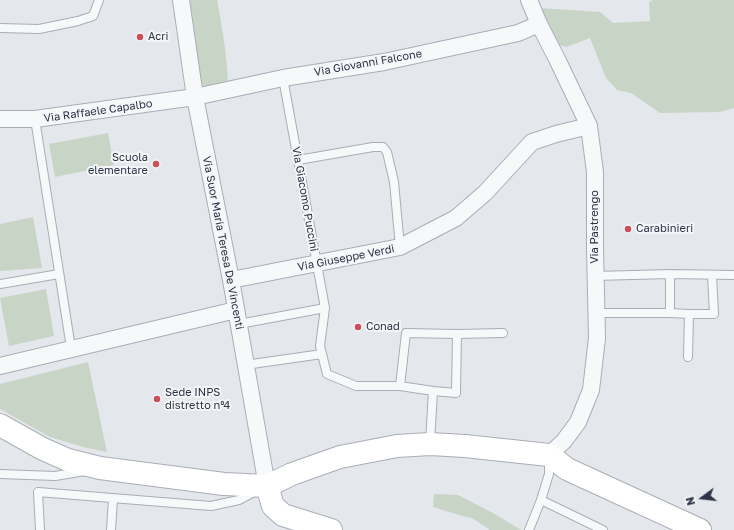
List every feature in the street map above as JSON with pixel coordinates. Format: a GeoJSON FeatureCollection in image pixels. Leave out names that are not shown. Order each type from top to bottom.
{"type":"FeatureCollection","features":[{"type":"Feature","properties":{"kind":"main road"},"geometry":{"type":"LineString","coordinates":[[0,425],[43,449],[68,460],[100,468],[224,484],[267,486],[292,474],[340,457],[397,446],[430,444],[465,446],[549,455],[567,469],[700,530]]}},
{"type":"Feature","properties":{"kind":"main road"},"geometry":{"type":"LineString","coordinates":[[267,486],[274,506],[283,515],[331,530]]}},
{"type":"Feature","properties":{"kind":"street","name":"Via Suor Maria Teresa De Vincenti"},"geometry":{"type":"LineString","coordinates":[[181,0],[195,97],[231,280],[267,486]]}},
{"type":"Feature","properties":{"kind":"street","name":"Via Pastrengo"},"geometry":{"type":"LineString","coordinates":[[529,0],[588,126],[596,172],[595,276],[597,338],[591,390],[578,422],[564,441],[549,455]]}},
{"type":"Feature","properties":{"kind":"street","name":"Via Giovanni Falcone"},"geometry":{"type":"LineString","coordinates":[[195,97],[283,78],[391,60],[518,33],[539,24]]}},
{"type":"Feature","properties":{"kind":"street","name":"Via Raffaele Capalbo"},"geometry":{"type":"LineString","coordinates":[[0,119],[35,119],[195,97]]}},
{"type":"Feature","properties":{"kind":"street","name":"Via Giuseppe Verdi"},"geometry":{"type":"LineString","coordinates":[[231,280],[400,247],[456,218],[485,193],[532,142],[588,126]]}},
{"type":"Feature","properties":{"kind":"street"},"geometry":{"type":"LineString","coordinates":[[0,366],[71,348],[237,317]]}},
{"type":"Feature","properties":{"kind":"lane"},"geometry":{"type":"LineString","coordinates":[[0,28],[39,29],[78,21],[93,16],[99,0]]}},
{"type":"Feature","properties":{"kind":"lane","name":"Via Giacomo Puccini"},"geometry":{"type":"LineString","coordinates":[[283,78],[325,308],[320,346],[327,374],[356,386],[400,386],[456,393],[457,334]]}},
{"type":"Feature","properties":{"kind":"lane"},"geometry":{"type":"LineString","coordinates":[[35,119],[71,348]]}},
{"type":"Feature","properties":{"kind":"lane"},"geometry":{"type":"LineString","coordinates":[[298,160],[373,147],[382,147],[387,152],[394,182],[400,247]]}},
{"type":"Feature","properties":{"kind":"lane"},"geometry":{"type":"LineString","coordinates":[[0,284],[59,274]]}},
{"type":"Feature","properties":{"kind":"lane"},"geometry":{"type":"LineString","coordinates":[[670,274],[670,312]]}},
{"type":"Feature","properties":{"kind":"lane"},"geometry":{"type":"LineString","coordinates":[[595,276],[670,274],[734,275]]}},
{"type":"Feature","properties":{"kind":"lane"},"geometry":{"type":"LineString","coordinates":[[596,313],[670,312],[714,314],[712,275]]}},
{"type":"Feature","properties":{"kind":"lane"},"geometry":{"type":"LineString","coordinates":[[237,317],[325,308]]}},
{"type":"Feature","properties":{"kind":"lane"},"geometry":{"type":"LineString","coordinates":[[688,357],[689,314]]}},
{"type":"Feature","properties":{"kind":"lane"},"geometry":{"type":"LineString","coordinates":[[400,386],[406,333],[503,333]]}},
{"type":"Feature","properties":{"kind":"lane"},"geometry":{"type":"LineString","coordinates":[[245,365],[322,354]]}},
{"type":"Feature","properties":{"kind":"lane"},"geometry":{"type":"LineString","coordinates":[[430,444],[432,391]]}},
{"type":"Feature","properties":{"kind":"lane"},"geometry":{"type":"LineString","coordinates":[[528,530],[541,500],[549,474],[549,455]]}},
{"type":"Feature","properties":{"kind":"lane"},"geometry":{"type":"LineString","coordinates":[[0,474],[54,476],[100,468]]}},
{"type":"Feature","properties":{"kind":"lane"},"geometry":{"type":"LineString","coordinates":[[40,530],[38,492],[210,506],[239,500],[267,486]]}},
{"type":"Feature","properties":{"kind":"lane"},"geometry":{"type":"LineString","coordinates":[[111,530],[113,499]]}},
{"type":"Feature","properties":{"kind":"lane"},"geometry":{"type":"LineString","coordinates":[[541,500],[603,530]]}},
{"type":"Feature","properties":{"kind":"green space"},"geometry":{"type":"Polygon","coordinates":[[[190,0],[217,0],[228,83],[207,91],[200,81],[190,0]]]}},
{"type":"Feature","properties":{"kind":"green space"},"geometry":{"type":"Polygon","coordinates":[[[653,0],[734,0],[734,108],[720,112],[660,113],[631,93],[617,90],[606,78],[590,38],[566,47],[557,44],[539,8],[600,12],[613,23],[650,21],[649,2],[653,0]]]}},
{"type":"Feature","properties":{"kind":"green space"},"geometry":{"type":"Polygon","coordinates":[[[108,133],[114,165],[55,177],[49,144],[108,133]]]}},
{"type":"Feature","properties":{"kind":"green space"},"geometry":{"type":"Polygon","coordinates":[[[33,217],[42,268],[0,271],[0,224],[33,217]]]}},
{"type":"Feature","properties":{"kind":"green space"},"geometry":{"type":"Polygon","coordinates":[[[46,289],[54,336],[9,346],[0,298],[46,289]]]}},
{"type":"Feature","properties":{"kind":"green space"},"geometry":{"type":"Polygon","coordinates":[[[88,362],[107,452],[83,447],[50,437],[0,409],[0,384],[88,362]]]}},
{"type":"Feature","properties":{"kind":"green space"},"geometry":{"type":"Polygon","coordinates":[[[434,494],[458,495],[493,513],[521,530],[490,530],[472,518],[433,507],[434,494]]]}},
{"type":"Feature","properties":{"kind":"place","name":"Acri"},"geometry":{"type":"Point","coordinates":[140,37]}},
{"type":"Feature","properties":{"kind":"place","name":"Scuola elementare"},"geometry":{"type":"Point","coordinates":[156,164]}},
{"type":"Feature","properties":{"kind":"place","name":"Carabinieri"},"geometry":{"type":"Point","coordinates":[628,229]}},
{"type":"Feature","properties":{"kind":"place","name":"Conad"},"geometry":{"type":"Point","coordinates":[358,327]}},
{"type":"Feature","properties":{"kind":"place","name":"Sede INPS distretto n°4"},"geometry":{"type":"Point","coordinates":[157,399]}}]}
